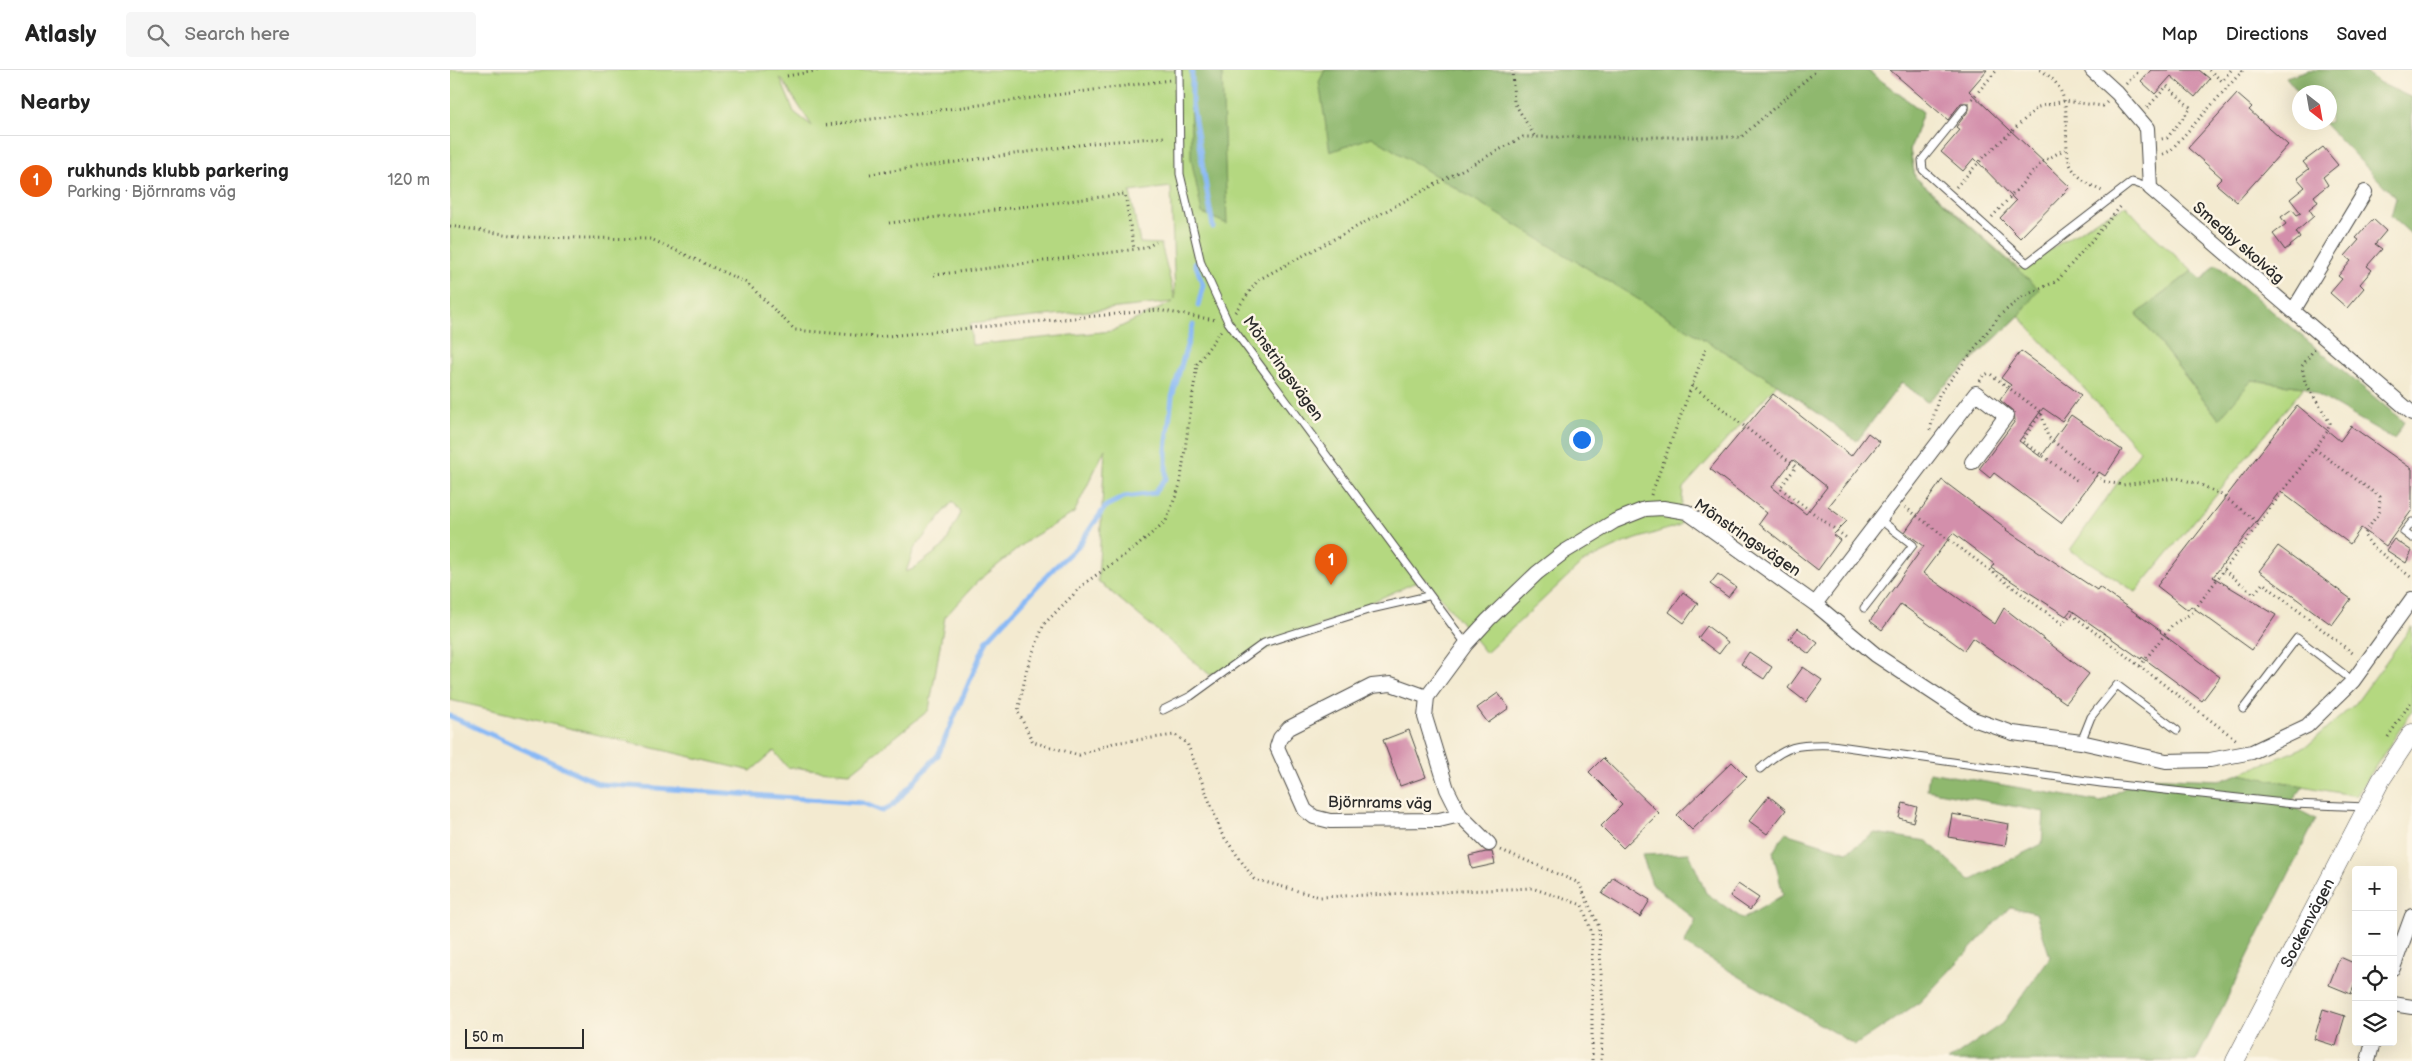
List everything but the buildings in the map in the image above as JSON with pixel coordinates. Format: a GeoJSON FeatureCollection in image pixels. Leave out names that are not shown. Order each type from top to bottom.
{"type":"FeatureCollection","features":[{"type":"Feature","properties":{"kind":"street"},"geometry":{"type":"LineString","coordinates":[[2092,70],[2117,93],[2147,128],[2150,188]]}},
{"type":"Feature","properties":{"kind":"street","name":"Smedby skolväg"},"geometry":{"type":"LineString","coordinates":[[2150,188],[2412,413]]}},
{"type":"Feature","properties":{"kind":"street"},"geometry":{"type":"LineString","coordinates":[[2293,311],[2365,192]]}},
{"type":"Feature","properties":{"kind":"street"},"geometry":{"type":"LineString","coordinates":[[1815,604],[1976,393],[2006,416],[1972,462]]}},
{"type":"Feature","properties":{"kind":"street","name":"Mönstringsvägen"},"geometry":{"type":"LineString","coordinates":[[1427,698],[1466,644],[1537,573],[1564,552],[1615,521],[1645,509],[1663,508],[1686,512],[1815,604],[1876,655],[1973,719],[2012,733],[2081,742],[2166,761],[2210,760],[2252,752],[2307,726],[2353,681],[2412,599]]}},
{"type":"Feature","properties":{"kind":"street","name":"Björnrams väg"},"geometry":{"type":"LineString","coordinates":[[1427,698],[1391,684],[1372,686],[1289,728],[1280,738],[1277,747],[1305,810],[1314,817],[1330,821],[1439,820],[1460,814]]}},
{"type":"Feature","properties":{"kind":"street"},"geometry":{"type":"LineString","coordinates":[[1427,698],[1425,717],[1447,788],[1460,814],[1489,844]]}},
{"type":"Feature","properties":{"kind":"street","name":"Sockenvägen"},"geometry":{"type":"LineString","coordinates":[[2235,1061],[2388,768],[2412,733]]}},
{"type":"Feature","properties":{"kind":"street"},"geometry":{"type":"LineString","coordinates":[[2397,957],[2412,916]]}},
{"type":"Feature","properties":{"kind":"street"},"geometry":{"type":"LineString","coordinates":[[2397,1005],[2412,1007]]}},
{"type":"Feature","properties":{"kind":"street"},"geometry":{"type":"LineString","coordinates":[[2368,1061],[2372,1046]]}},
{"type":"Feature","properties":{"kind":"lane","name":"Mönstringsvägen"},"geometry":{"type":"LineString","coordinates":[[1179,70],[1180,174],[1202,263],[1228,322],[1428,596],[1466,644]]}},
{"type":"Feature","properties":{"kind":"lane"},"geometry":{"type":"LineString","coordinates":[[1965,107],[1922,160],[1923,170],[2027,262],[2132,182],[2150,188]]}},
{"type":"Feature","properties":{"kind":"lane"},"geometry":{"type":"LineString","coordinates":[[1864,608],[1913,545],[1879,519]]}},
{"type":"Feature","properties":{"kind":"lane"},"geometry":{"type":"LineString","coordinates":[[2412,522],[2404,532],[2412,538]]}},
{"type":"Feature","properties":{"kind":"lane"},"geometry":{"type":"LineString","coordinates":[[1163,710],[1191,696],[1264,642],[1371,608],[1428,596]]}},
{"type":"Feature","properties":{"kind":"lane"},"geometry":{"type":"LineString","coordinates":[[2243,709],[2297,638],[2353,681]]}},
{"type":"Feature","properties":{"kind":"lane"},"geometry":{"type":"LineString","coordinates":[[2081,742],[2091,717],[2117,685],[2176,730]]}},
{"type":"Feature","properties":{"kind":"lane"},"geometry":{"type":"LineString","coordinates":[[1760,769],[1778,753],[1794,746],[1832,744],[2101,783],[2293,804],[2367,807]]}},
{"type":"Feature","properties":{"kind":"path"},"geometry":{"type":"LineString","coordinates":[[787,76],[821,70]]}},
{"type":"Feature","properties":{"kind":"path"},"geometry":{"type":"LineString","coordinates":[[1512,70],[1514,102],[1535,137]]}},
{"type":"Feature","properties":{"kind":"path"},"geometry":{"type":"LineString","coordinates":[[1592,1061],[1592,932],[1582,905],[1532,888],[1320,897],[1254,879],[1222,834],[1187,743],[1175,736],[1113,743],[1079,755],[1032,742],[1018,712],[1027,668],[1044,624],[1085,582],[1136,547],[1166,521],[1180,485],[1197,364],[1258,280],[1523,137],[1741,137],[1817,70]]}},
{"type":"Feature","properties":{"kind":"path"},"geometry":{"type":"LineString","coordinates":[[1965,107],[1997,70]]}},
{"type":"Feature","properties":{"kind":"path"},"geometry":{"type":"LineString","coordinates":[[2040,70],[2058,85],[2064,101],[2067,113],[2069,162],[2075,171],[2092,187],[2114,196]]}},
{"type":"Feature","properties":{"kind":"path"},"geometry":{"type":"LineString","coordinates":[[2210,70],[2222,81],[2231,70]]}},
{"type":"Feature","properties":{"kind":"path"},"geometry":{"type":"LineString","coordinates":[[2149,159],[2170,151],[2243,70]]}},
{"type":"Feature","properties":{"kind":"path"},"geometry":{"type":"LineString","coordinates":[[826,125],[1180,79]]}},
{"type":"Feature","properties":{"kind":"path"},"geometry":{"type":"LineString","coordinates":[[2138,118],[2167,86],[2191,108],[2167,138],[2149,141]]}},
{"type":"Feature","properties":{"kind":"path"},"geometry":{"type":"LineString","coordinates":[[1949,194],[1984,157],[2038,107],[2064,101],[2103,106],[2117,93]]}},
{"type":"Feature","properties":{"kind":"path"},"geometry":{"type":"LineString","coordinates":[[870,174],[1093,143],[1165,137]]}},
{"type":"Feature","properties":{"kind":"path"},"geometry":{"type":"LineString","coordinates":[[1984,225],[2042,162],[2067,148]]}},
{"type":"Feature","properties":{"kind":"path"},"geometry":{"type":"LineString","coordinates":[[1930,453],[1930,425],[1939,395],[2000,315],[2022,297],[2057,281],[2099,235],[2128,198],[2132,182]]}},
{"type":"Feature","properties":{"kind":"path"},"geometry":{"type":"LineString","coordinates":[[889,223],[1125,194],[1134,249]]}},
{"type":"Feature","properties":{"kind":"path"},"geometry":{"type":"LineString","coordinates":[[450,226],[525,237],[651,240],[747,283],[795,330],[877,338],[1158,310],[1228,322]]}},
{"type":"Feature","properties":{"kind":"path"},"geometry":{"type":"LineString","coordinates":[[934,276],[1145,248],[1156,242]]}},
{"type":"Feature","properties":{"kind":"path"},"geometry":{"type":"LineString","coordinates":[[2140,666],[2173,624],[2192,613],[2327,432],[2330,423],[2305,382],[2302,366],[2324,338]]}},
{"type":"Feature","properties":{"kind":"path"},"geometry":{"type":"LineString","coordinates":[[1645,509],[1706,348]]}},
{"type":"Feature","properties":{"kind":"path"},"geometry":{"type":"LineString","coordinates":[[1976,393],[1983,376],[1989,373],[2041,412],[2048,437],[2103,481],[2122,485],[2178,478],[2199,484],[2220,494],[2259,523]]}},
{"type":"Feature","properties":{"kind":"path"},"geometry":{"type":"LineString","coordinates":[[1692,385],[1796,467],[1780,488],[1848,539]]}},
{"type":"Feature","properties":{"kind":"path"},"geometry":{"type":"LineString","coordinates":[[2041,412],[2022,441],[2078,481]]}},
{"type":"Feature","properties":{"kind":"path"},"geometry":{"type":"LineString","coordinates":[[2315,449],[2380,497],[2379,512],[2364,535],[2372,546],[2412,578]]}},
{"type":"Feature","properties":{"kind":"path"},"geometry":{"type":"LineString","coordinates":[[1894,499],[2062,624],[2071,614],[2252,752]]}},
{"type":"Feature","properties":{"kind":"path"},"geometry":{"type":"LineString","coordinates":[[2224,570],[2254,594],[2263,583],[2366,663]]}},
{"type":"Feature","properties":{"kind":"path"},"geometry":{"type":"LineString","coordinates":[[1489,844],[1508,855],[1579,883],[1600,927],[1603,1014],[1601,1061]]}},
{"type":"Feature","properties":{"kind":"green space"},"geometry":{"type":"Polygon","coordinates":[[[450,70],[1867,70],[1923,112],[1910,150],[1915,177],[2019,269],[2100,218],[2126,206],[2149,231],[2192,271],[2137,314],[2218,418],[2251,380],[2304,387],[2136,592],[2070,550],[2140,451],[2019,316],[1927,402],[1902,382],[1857,441],[1777,384],[1683,488],[1680,525],[1624,543],[1582,563],[1486,653],[1425,578],[1210,675],[1098,581],[1105,449],[1074,513],[1031,538],[977,582],[945,617],[929,710],[850,773],[787,767],[774,751],[751,771],[450,700],[450,70]],[[780,78],[794,112],[812,126],[780,78]],[[1171,187],[1130,192],[1140,243],[1161,244],[1175,299],[1171,187]],[[1173,302],[970,324],[972,345],[1112,331],[1173,302]],[[953,501],[914,549],[906,572],[944,546],[961,513],[953,501]]]}},
{"type":"Feature","properties":{"kind":"green space"},"geometry":{"type":"Polygon","coordinates":[[[1190,70],[1222,70],[1227,224],[1202,213],[1191,158],[1190,70]]]}},
{"type":"Feature","properties":{"kind":"green space"},"geometry":{"type":"Polygon","coordinates":[[[1325,70],[1867,70],[1923,112],[1910,150],[1915,177],[2039,289],[2019,316],[1927,402],[1902,382],[1857,441],[1777,384],[1372,137],[1330,152],[1319,82],[1325,70]]]}},
{"type":"Feature","properties":{"kind":"green space"},"geometry":{"type":"Polygon","coordinates":[[[2309,70],[2362,70],[2380,83],[2412,98],[2412,235],[2391,216],[2396,198],[2331,130],[2337,130],[2337,85],[2292,85],[2286,77],[2309,70]]]}},
{"type":"Feature","properties":{"kind":"green space"},"geometry":{"type":"Polygon","coordinates":[[[2216,264],[2404,422],[2394,439],[2304,387],[2252,380],[2219,419],[2137,314],[2192,271],[2202,280],[2216,264]]]}},
{"type":"Feature","properties":{"kind":"green space"},"geometry":{"type":"Polygon","coordinates":[[[2412,626],[2412,711],[2356,796],[2239,774],[2307,746],[2356,703],[2412,626]]]}},
{"type":"Feature","properties":{"kind":"green space"},"geometry":{"type":"Polygon","coordinates":[[[1929,772],[2101,802],[2143,777],[2222,780],[2239,774],[2304,786],[2289,805],[2316,819],[2196,1061],[1948,1061],[2003,1023],[2050,957],[2036,913],[2010,907],[1920,1002],[1855,1045],[1684,944],[1696,920],[1652,884],[1642,855],[1689,853],[1706,893],[1743,919],[1783,895],[1773,852],[1785,833],[1847,852],[1875,833],[1927,841],[1970,880],[2042,844],[2044,812],[1927,790],[1929,772]]]}},
{"type":"Feature","properties":{"kind":"waterway"},"geometry":{"type":"LineString","coordinates":[[1192,70],[1192,103],[1213,227]]}},
{"type":"Feature","properties":{"kind":"waterway"},"geometry":{"type":"LineString","coordinates":[[1195,263],[1203,285],[1198,306]]}},
{"type":"Feature","properties":{"kind":"waterway"},"geometry":{"type":"LineString","coordinates":[[450,716],[600,784],[863,803],[882,811],[893,805],[938,755],[987,640],[1054,568],[1078,546],[1106,506],[1124,497],[1154,493],[1166,478],[1166,450],[1172,397],[1193,325]]}},
{"type":"Feature","properties":{"kind":"place","name":"rukhunds klubb parkering"},"geometry":{"type":"Point","coordinates":[1331,585]}}]}
